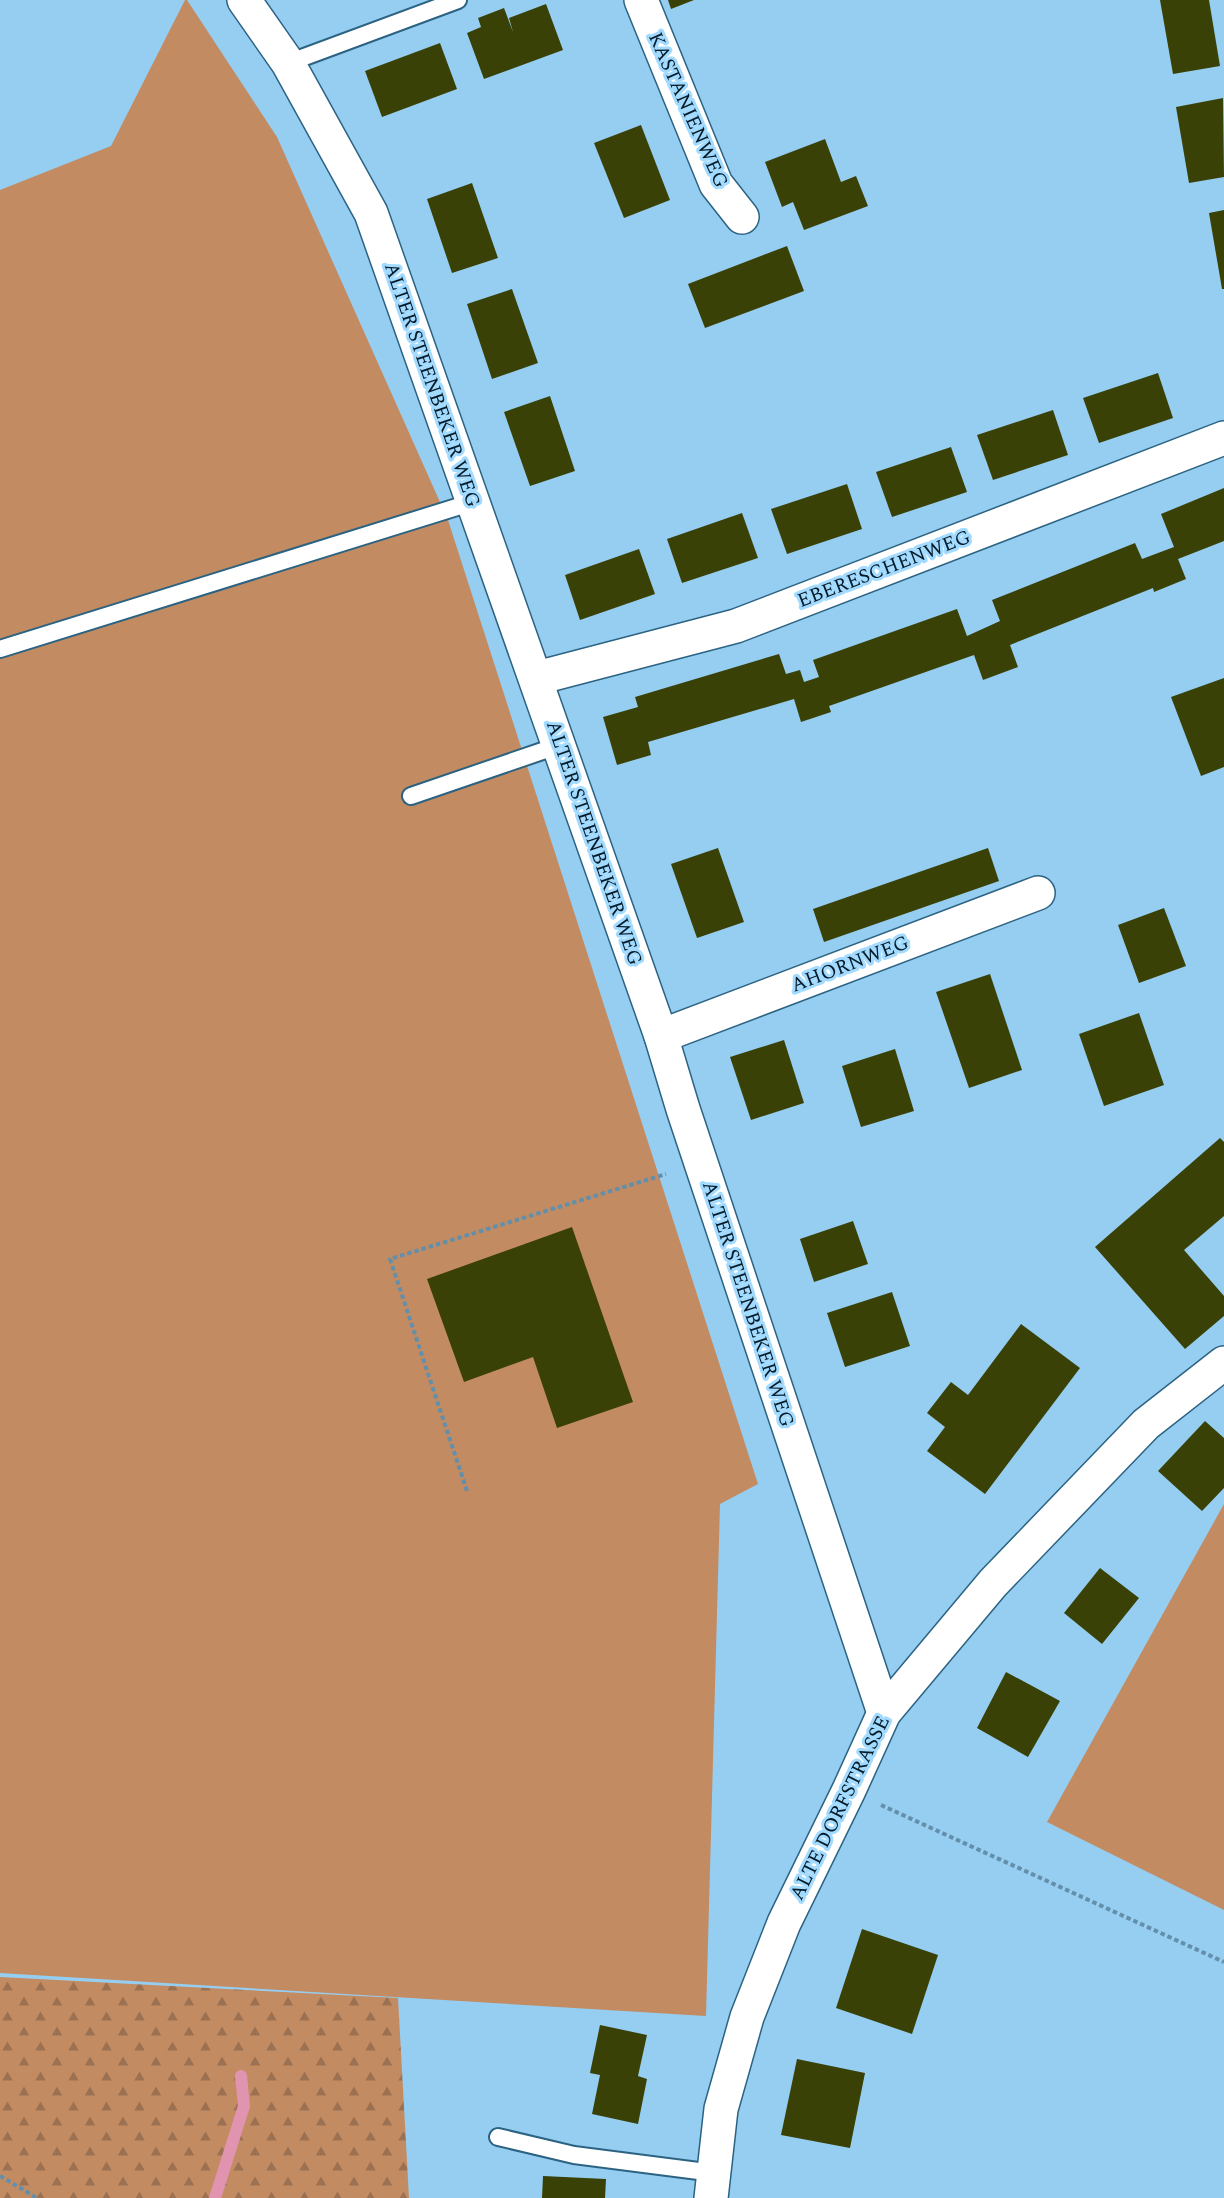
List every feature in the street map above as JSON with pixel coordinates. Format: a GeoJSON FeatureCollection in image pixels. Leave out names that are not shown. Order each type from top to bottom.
{"type":"FeatureCollection","features":[{"type":"Feature","properties":{"kind":"street","name":"ALTER STEENBEKER WEG"},"geometry":{"type":"LineString","coordinates":[[244,0],[288,63],[371,213],[537,678],[661,1036],[701,1164],[884,1713]]}},
{"type":"Feature","properties":{"kind":"street","name":"KASTANIENWEG"},"geometry":{"type":"LineString","coordinates":[[641,0],[716,184],[742,217]]}},
{"type":"Feature","properties":{"kind":"street","name":"EBERESCHENWEG"},"geometry":{"type":"LineString","coordinates":[[537,678],[736,626],[1224,438]]}},
{"type":"Feature","properties":{"kind":"street","name":"AHORNWEG"},"geometry":{"type":"LineString","coordinates":[[661,1036],[1038,892]]}},
{"type":"Feature","properties":{"kind":"street","name":"ALTE DORFSTRASSE"},"geometry":{"type":"LineString","coordinates":[[712,2186],[721,2109],[747,2017],[784,1923],[884,1713],[993,1583],[1146,1424],[1224,1363]]}},
{"type":"Feature","properties":{"kind":"lane"},"geometry":{"type":"LineString","coordinates":[[288,63],[458,0]]}},
{"type":"Feature","properties":{"kind":"lane"},"geometry":{"type":"LineString","coordinates":[[0,649],[473,502]]}},
{"type":"Feature","properties":{"kind":"lane"},"geometry":{"type":"LineString","coordinates":[[411,796],[560,745]]}},
{"type":"Feature","properties":{"kind":"lane"},"geometry":{"type":"LineString","coordinates":[[498,2137],[712,2186]]}},
{"type":"Feature","properties":{"kind":"path"},"geometry":{"type":"LineString","coordinates":[[467,1491],[390,1258],[701,1164]]}},
{"type":"Feature","properties":{"kind":"path"},"geometry":{"type":"LineString","coordinates":[[849,1790],[1224,1962]]}},
{"type":"Feature","properties":{"kind":"path"},"geometry":{"type":"LineString","coordinates":[[0,2176],[37,2198]]}},
{"type":"Feature","properties":{"kind":"green space"},"geometry":{"type":"Polygon","coordinates":[[[185,0],[277,137],[448,520],[758,1484],[720,1504],[706,2016],[0,1973],[0,190],[111,146],[185,0]]]}},
{"type":"Feature","properties":{"kind":"green space"},"geometry":{"type":"Polygon","coordinates":[[[1224,1504],[1224,1910],[1047,1822],[1224,1504]]]}},
{"type":"Feature","properties":{"kind":"green space"},"geometry":{"type":"Polygon","coordinates":[[[0,1977],[398,1998],[409,2198],[0,2198],[0,1977]]]}},
{"type":"Feature","properties":{"kind":"building"},"geometry":{"type":"Polygon","coordinates":[[[668,0],[694,0],[671,9],[668,0]]]}},
{"type":"Feature","properties":{"kind":"building"},"geometry":{"type":"Polygon","coordinates":[[[1160,0],[1209,0],[1220,66],[1173,74],[1160,0]]]}},
{"type":"Feature","properties":{"kind":"building"},"geometry":{"type":"Polygon","coordinates":[[[546,4],[563,50],[484,79],[467,33],[481,27],[478,18],[504,8],[513,32],[509,18],[546,4]]]}},
{"type":"Feature","properties":{"kind":"building"},"geometry":{"type":"Polygon","coordinates":[[[440,43],[457,89],[382,117],[365,71],[440,43]]]}},
{"type":"Feature","properties":{"kind":"building"},"geometry":{"type":"Polygon","coordinates":[[[1223,98],[1224,177],[1189,183],[1176,107],[1223,98]]]}},
{"type":"Feature","properties":{"kind":"building"},"geometry":{"type":"Polygon","coordinates":[[[641,125],[670,200],[624,218],[594,143],[641,125]]]}},
{"type":"Feature","properties":{"kind":"building"},"geometry":{"type":"Polygon","coordinates":[[[825,139],[841,182],[856,176],[868,206],[804,230],[793,202],[782,207],[765,162],[825,139]]]}},
{"type":"Feature","properties":{"kind":"building"},"geometry":{"type":"Polygon","coordinates":[[[472,183],[498,258],[452,273],[427,199],[472,183]]]}},
{"type":"Feature","properties":{"kind":"building"},"geometry":{"type":"Polygon","coordinates":[[[1224,210],[1224,289],[1222,289],[1209,213],[1224,210]]]}},
{"type":"Feature","properties":{"kind":"building"},"geometry":{"type":"Polygon","coordinates":[[[787,246],[804,291],[705,328],[688,284],[787,246]]]}},
{"type":"Feature","properties":{"kind":"building"},"geometry":{"type":"Polygon","coordinates":[[[512,289],[538,363],[492,379],[467,304],[512,289]]]}},
{"type":"Feature","properties":{"kind":"building"},"geometry":{"type":"Polygon","coordinates":[[[1158,373],[1173,418],[1099,443],[1083,398],[1158,373]]]}},
{"type":"Feature","properties":{"kind":"building"},"geometry":{"type":"Polygon","coordinates":[[[550,396],[575,471],[530,486],[504,412],[550,396]]]}},
{"type":"Feature","properties":{"kind":"building"},"geometry":{"type":"Polygon","coordinates":[[[1053,410],[1068,455],[993,480],[977,435],[1053,410]]]}},
{"type":"Feature","properties":{"kind":"building"},"geometry":{"type":"Polygon","coordinates":[[[951,447],[967,492],[892,517],[876,472],[951,447]]]}},
{"type":"Feature","properties":{"kind":"building"},"geometry":{"type":"Polygon","coordinates":[[[847,484],[862,529],[787,554],[771,509],[847,484]]]}},
{"type":"Feature","properties":{"kind":"building"},"geometry":{"type":"Polygon","coordinates":[[[1224,488],[1224,541],[1178,559],[1186,579],[1154,592],[1153,588],[1010,645],[1018,667],[983,680],[974,655],[829,706],[831,712],[801,722],[794,699],[648,742],[651,755],[617,765],[603,717],[638,707],[635,697],[779,654],[786,674],[800,670],[804,682],[819,677],[813,660],[957,609],[967,636],[1000,621],[992,600],[1135,543],[1142,559],[1174,547],[1161,514],[1224,488]]]}},
{"type":"Feature","properties":{"kind":"building"},"geometry":{"type":"Polygon","coordinates":[[[742,513],[758,558],[682,583],[667,539],[742,513]]]}},
{"type":"Feature","properties":{"kind":"building"},"geometry":{"type":"Polygon","coordinates":[[[639,549],[655,594],[580,620],[565,575],[639,549]]]}},
{"type":"Feature","properties":{"kind":"building"},"geometry":{"type":"Polygon","coordinates":[[[1224,678],[1224,767],[1201,776],[1171,697],[1224,678]]]}},
{"type":"Feature","properties":{"kind":"building"},"geometry":{"type":"Polygon","coordinates":[[[718,848],[744,922],[697,938],[671,864],[718,848]]]}},
{"type":"Feature","properties":{"kind":"building"},"geometry":{"type":"Polygon","coordinates":[[[988,848],[999,881],[824,942],[813,909],[988,848]]]}},
{"type":"Feature","properties":{"kind":"building"},"geometry":{"type":"Polygon","coordinates":[[[1164,908],[1186,966],[1139,983],[1118,925],[1164,908]]]}},
{"type":"Feature","properties":{"kind":"building"},"geometry":{"type":"Polygon","coordinates":[[[990,974],[1022,1070],[969,1088],[936,992],[990,974]]]}},
{"type":"Feature","properties":{"kind":"building"},"geometry":{"type":"Polygon","coordinates":[[[1139,1013],[1164,1085],[1104,1106],[1079,1034],[1139,1013]]]}},
{"type":"Feature","properties":{"kind":"building"},"geometry":{"type":"Polygon","coordinates":[[[784,1040],[804,1103],[751,1120],[730,1057],[784,1040]]]}},
{"type":"Feature","properties":{"kind":"building"},"geometry":{"type":"Polygon","coordinates":[[[895,1049],[914,1111],[861,1127],[842,1066],[895,1049]]]}},
{"type":"Feature","properties":{"kind":"building"},"geometry":{"type":"Polygon","coordinates":[[[1220,1138],[1224,1142],[1224,1216],[1184,1250],[1224,1296],[1224,1316],[1185,1349],[1095,1247],[1220,1138]]]}},
{"type":"Feature","properties":{"kind":"building"},"geometry":{"type":"Polygon","coordinates":[[[853,1221],[868,1264],[814,1282],[800,1239],[853,1221]]]}},
{"type":"Feature","properties":{"kind":"building"},"geometry":{"type":"Polygon","coordinates":[[[572,1227],[633,1402],[557,1428],[533,1357],[464,1382],[427,1279],[572,1227]]]}},
{"type":"Feature","properties":{"kind":"building"},"geometry":{"type":"Polygon","coordinates":[[[892,1292],[910,1346],[845,1367],[827,1313],[892,1292]]]}},
{"type":"Feature","properties":{"kind":"building"},"geometry":{"type":"Polygon","coordinates":[[[1021,1324],[1080,1368],[985,1494],[927,1451],[945,1427],[927,1413],[951,1382],[968,1395],[1021,1324]]]}},
{"type":"Feature","properties":{"kind":"building"},"geometry":{"type":"Polygon","coordinates":[[[1205,1421],[1224,1438],[1224,1488],[1202,1511],[1158,1471],[1205,1421]]]}},
{"type":"Feature","properties":{"kind":"building"},"geometry":{"type":"Polygon","coordinates":[[[1100,1568],[1139,1598],[1102,1644],[1064,1613],[1100,1568]]]}},
{"type":"Feature","properties":{"kind":"building"},"geometry":{"type":"Polygon","coordinates":[[[1006,1672],[1060,1701],[1028,1757],[977,1728],[1006,1672]]]}},
{"type":"Feature","properties":{"kind":"building"},"geometry":{"type":"Polygon","coordinates":[[[862,1929],[938,1955],[912,2034],[836,2008],[862,1929]]]}},
{"type":"Feature","properties":{"kind":"building"},"geometry":{"type":"Polygon","coordinates":[[[600,2025],[647,2035],[638,2076],[647,2079],[638,2124],[592,2114],[600,2075],[590,2073],[600,2025]]]}},
{"type":"Feature","properties":{"kind":"building"},"geometry":{"type":"Polygon","coordinates":[[[797,2059],[865,2073],[850,2148],[781,2135],[797,2059]]]}},
{"type":"Feature","properties":{"kind":"building"},"geometry":{"type":"Polygon","coordinates":[[[543,2176],[606,2179],[605,2198],[542,2198],[543,2176]]]}},
{"type":"Feature","properties":{"kind":"waterway"},"geometry":{"type":"LineString","coordinates":[[215,2198],[244,2106],[241,2076]]}}]}
